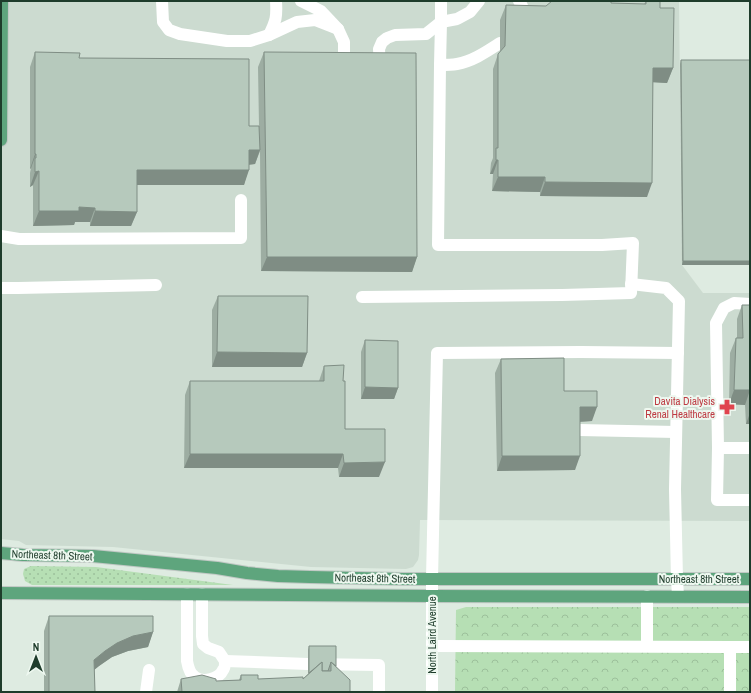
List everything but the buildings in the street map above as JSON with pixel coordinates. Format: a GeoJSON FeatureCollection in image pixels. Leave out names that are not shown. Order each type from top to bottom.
{"type":"FeatureCollection","features":[{"type":"Feature","properties":{"kind":"main road"},"geometry":{"type":"LineString","coordinates":[[1,140],[2,1]]}},
{"type":"Feature","properties":{"kind":"main road","name":"Northeast 8th Street"},"geometry":{"type":"LineString","coordinates":[[1,553],[124,559],[278,576],[340,578],[750,579]]}},
{"type":"Feature","properties":{"kind":"main road","name":"Northeast 8th Street"},"geometry":{"type":"LineString","coordinates":[[1,593],[432,596],[750,596]]}},
{"type":"Feature","properties":{"kind":"street"},"geometry":{"type":"LineString","coordinates":[[162,1],[163,22],[169,30],[180,34],[227,40],[250,40],[269,35],[297,22],[315,20],[338,29]]}},
{"type":"Feature","properties":{"kind":"street"},"geometry":{"type":"LineString","coordinates":[[269,35],[275,23],[277,11],[276,1]]}},
{"type":"Feature","properties":{"kind":"street"},"geometry":{"type":"LineString","coordinates":[[301,1],[321,11],[338,29],[344,42],[344,67]]}},
{"type":"Feature","properties":{"kind":"street"},"geometry":{"type":"LineString","coordinates":[[362,297],[631,293],[633,243],[602,245],[438,245],[441,1]]}},
{"type":"Feature","properties":{"kind":"street"},"geometry":{"type":"LineString","coordinates":[[380,67],[379,49],[382,42],[387,38],[395,35],[426,34],[441,22],[457,19],[470,12],[478,1]]}},
{"type":"Feature","properties":{"kind":"street"},"geometry":{"type":"LineString","coordinates":[[519,1],[522,6],[519,20]]}},
{"type":"Feature","properties":{"kind":"street"},"geometry":{"type":"LineString","coordinates":[[440,65],[456,64],[473,60],[500,43]]}},
{"type":"Feature","properties":{"kind":"street"},"geometry":{"type":"LineString","coordinates":[[1,236],[19,239],[241,238],[241,200]]}},
{"type":"Feature","properties":{"kind":"street"},"geometry":{"type":"LineString","coordinates":[[631,284],[666,288],[679,301],[675,489],[678,596]]}},
{"type":"Feature","properties":{"kind":"street"},"geometry":{"type":"LineString","coordinates":[[1,288],[156,285]]}},
{"type":"Feature","properties":{"kind":"street"},"geometry":{"type":"LineString","coordinates":[[750,304],[734,304],[724,308],[716,323],[718,500],[750,500]]}},
{"type":"Feature","properties":{"kind":"street","name":"North Laird Avenue"},"geometry":{"type":"LineString","coordinates":[[432,692],[432,578],[437,354],[573,352],[678,353]]}},
{"type":"Feature","properties":{"kind":"street"},"geometry":{"type":"LineString","coordinates":[[579,430],[676,432]]}},
{"type":"Feature","properties":{"kind":"street"},"geometry":{"type":"LineString","coordinates":[[718,448],[750,448]]}},
{"type":"Feature","properties":{"kind":"street"},"geometry":{"type":"LineString","coordinates":[[187,594],[187,661],[190,670],[196,678],[207,680],[217,677],[223,670],[225,661],[219,652],[208,648],[203,644],[202,594]]}},
{"type":"Feature","properties":{"kind":"street"},"geometry":{"type":"LineString","coordinates":[[647,596],[647,646]]}},
{"type":"Feature","properties":{"kind":"street"},"geometry":{"type":"LineString","coordinates":[[433,646],[750,647]]}},
{"type":"Feature","properties":{"kind":"street"},"geometry":{"type":"LineString","coordinates":[[730,647],[730,692]]}},
{"type":"Feature","properties":{"kind":"street"},"geometry":{"type":"LineString","coordinates":[[225,661],[379,665],[379,692]]}},
{"type":"Feature","properties":{"kind":"street"},"geometry":{"type":"LineString","coordinates":[[146,692],[149,670]]}},
{"type":"Feature","properties":{"kind":"shaded area"},"geometry":{"type":"Polygon","coordinates":[[[1,1],[679,1],[682,265],[703,293],[750,293],[750,521],[420,520],[418,560],[413,567],[406,569],[311,567],[113,547],[26,545],[19,541],[1,539],[1,1]]]}},
{"type":"Feature","properties":{"kind":"green space"},"geometry":{"type":"Polygon","coordinates":[[[31,566],[96,567],[233,585],[32,585],[25,581],[23,574],[24,569],[31,566]]]}},
{"type":"Feature","properties":{"kind":"green space"},"geometry":{"type":"Polygon","coordinates":[[[466,607],[750,607],[750,692],[455,692],[456,610],[466,607]]]}},
{"type":"Feature","properties":{"kind":"place","name":"Davita Dialysis Renal Healthcare"},"geometry":{"type":"Point","coordinates":[727,407]}}]}
